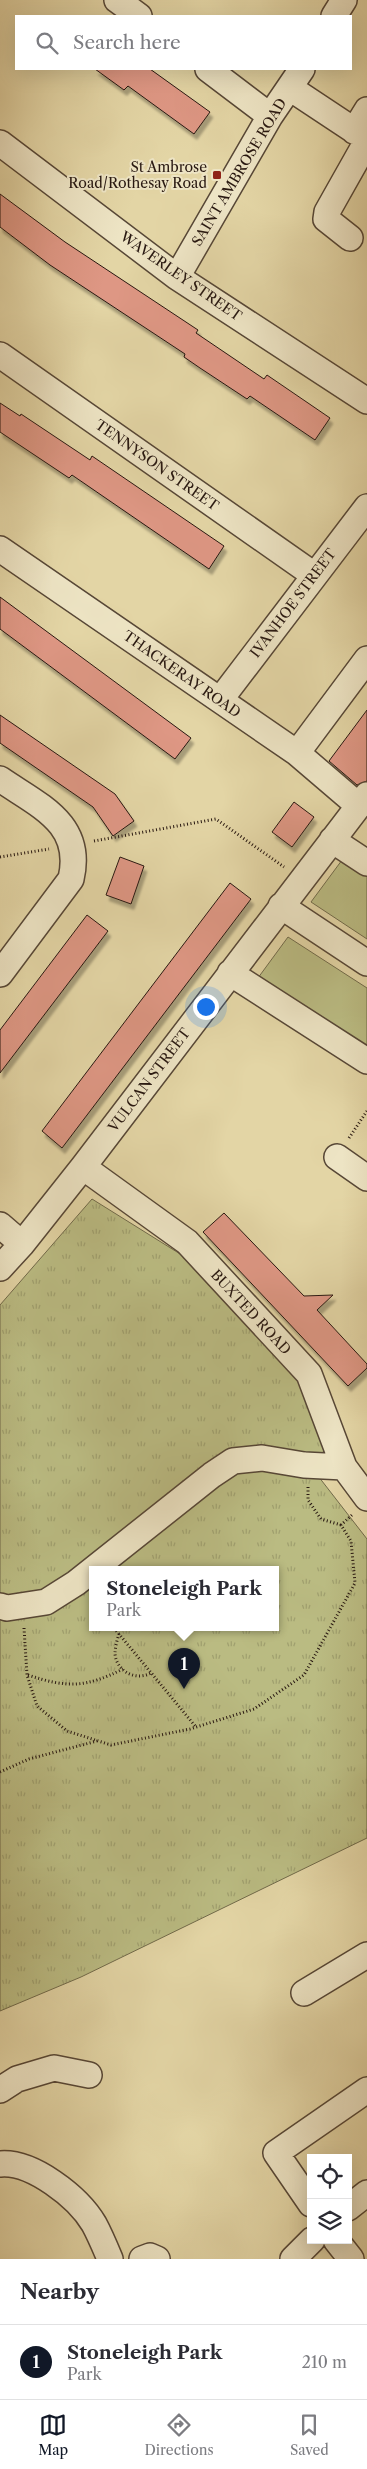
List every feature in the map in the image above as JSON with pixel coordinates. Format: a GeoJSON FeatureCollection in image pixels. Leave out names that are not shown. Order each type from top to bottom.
{"type":"FeatureCollection","features":[{"type":"Feature","properties":{"kind":"street"},"geometry":{"type":"LineString","coordinates":[[117,0],[138,15]]}},
{"type":"Feature","properties":{"kind":"street"},"geometry":{"type":"LineString","coordinates":[[335,15],[344,0]]}},
{"type":"Feature","properties":{"kind":"street"},"geometry":{"type":"LineString","coordinates":[[209,70],[270,116]]}},
{"type":"Feature","properties":{"kind":"street"},"geometry":{"type":"LineString","coordinates":[[292,76],[363,137]]}},
{"type":"Feature","properties":{"kind":"street","name":"SAINT AMBROSE ROAD"},"geometry":{"type":"LineString","coordinates":[[177,277],[292,76]]}},
{"type":"Feature","properties":{"kind":"street"},"geometry":{"type":"LineString","coordinates":[[350,238],[326,219],[327,212],[363,137],[367,110]]}},
{"type":"Feature","properties":{"kind":"street","name":"WAVERLEY STREET"},"geometry":{"type":"LineString","coordinates":[[0,144],[177,277],[367,401]]}},
{"type":"Feature","properties":{"kind":"street","name":"TENNYSON STREET"},"geometry":{"type":"LineString","coordinates":[[0,355],[314,575]]}},
{"type":"Feature","properties":{"kind":"street","name":"IVANHOE STREET"},"geometry":{"type":"LineString","coordinates":[[220,700],[367,507]]}},
{"type":"Feature","properties":{"kind":"street","name":"THACKERAY ROAD"},"geometry":{"type":"LineString","coordinates":[[0,549],[363,800]]}},
{"type":"Feature","properties":{"kind":"street"},"geometry":{"type":"LineString","coordinates":[[297,754],[367,659]]}},
{"type":"Feature","properties":{"kind":"street"},"geometry":{"type":"LineString","coordinates":[[0,779],[59,819],[68,833],[72,845],[74,864],[71,879],[0,974]]}},
{"type":"Feature","properties":{"kind":"street","name":"VULCAN STREET"},"geometry":{"type":"LineString","coordinates":[[0,1268],[22,1244],[83,1167],[363,800]]}},
{"type":"Feature","properties":{"kind":"street"},"geometry":{"type":"LineString","coordinates":[[332,840],[367,863]]}},
{"type":"Feature","properties":{"kind":"street"},"geometry":{"type":"LineString","coordinates":[[281,906],[367,963]]}},
{"type":"Feature","properties":{"kind":"street"},"geometry":{"type":"LineString","coordinates":[[230,974],[367,1061]]}},
{"type":"Feature","properties":{"kind":"street"},"geometry":{"type":"LineString","coordinates":[[337,1157],[367,1178]]}},
{"type":"Feature","properties":{"kind":"street","name":"BUXTED ROAD"},"geometry":{"type":"LineString","coordinates":[[83,1167],[187,1242],[309,1374],[344,1467],[361,1505]]}},
{"type":"Feature","properties":{"kind":"street"},"geometry":{"type":"LineString","coordinates":[[0,1225],[22,1244]]}},
{"type":"Feature","properties":{"kind":"street"},"geometry":{"type":"LineString","coordinates":[[97,1566],[212,1475],[233,1461],[262,1458],[294,1464],[344,1467]]}},
{"type":"Feature","properties":{"kind":"street"},"geometry":{"type":"LineString","coordinates":[[12,1606],[46,1602],[89,1573]]}},
{"type":"Feature","properties":{"kind":"street"},"geometry":{"type":"LineString","coordinates":[[304,1993],[367,1955]]}},
{"type":"Feature","properties":{"kind":"street"},"geometry":{"type":"LineString","coordinates":[[0,2090],[17,2079],[54,2068],[89,2075]]}},
{"type":"Feature","properties":{"kind":"street"},"geometry":{"type":"LineString","coordinates":[[308,2199],[276,2153],[367,2090]]}},
{"type":"Feature","properties":{"kind":"street"},"geometry":{"type":"LineString","coordinates":[[0,2164],[7,2163],[39,2173],[74,2199],[94,2223],[110,2259]]}},
{"type":"Feature","properties":{"kind":"street"},"geometry":{"type":"LineString","coordinates":[[352,2205],[367,2193]]}},
{"type":"Feature","properties":{"kind":"street"},"geometry":{"type":"LineString","coordinates":[[293,2259],[308,2244]]}},
{"type":"Feature","properties":{"kind":"street"},"geometry":{"type":"LineString","coordinates":[[339,2244],[351,2259]]}},
{"type":"Feature","properties":{"kind":"street"},"geometry":{"type":"LineString","coordinates":[[142,2259],[150,2256],[157,2259]]}},
{"type":"Feature","properties":{"kind":"path"},"geometry":{"type":"LineString","coordinates":[[0,857],[216,820],[302,879]]}},
{"type":"Feature","properties":{"kind":"path"},"geometry":{"type":"LineString","coordinates":[[337,1157],[367,1111]]}},
{"type":"Feature","properties":{"kind":"path"},"geometry":{"type":"LineString","coordinates":[[12,1606],[27,1674],[37,1706],[67,1731],[111,1745],[196,1727],[254,1709],[304,1675],[356,1583],[351,1540],[341,1525],[321,1519],[308,1500],[308,1482],[294,1464]]}},
{"type":"Feature","properties":{"kind":"path"},"geometry":{"type":"LineString","coordinates":[[341,1525],[361,1505]]}},
{"type":"Feature","properties":{"kind":"path"},"geometry":{"type":"LineString","coordinates":[[116,1631],[196,1727]]}},
{"type":"Feature","properties":{"kind":"path"},"geometry":{"type":"LineString","coordinates":[[119,1634],[115,1652],[116,1660],[122,1669],[128,1674],[138,1676],[151,1673]]}},
{"type":"Feature","properties":{"kind":"path"},"geometry":{"type":"LineString","coordinates":[[27,1674],[45,1681],[78,1686],[103,1679],[122,1669]]}},
{"type":"Feature","properties":{"kind":"path"},"geometry":{"type":"LineString","coordinates":[[0,1772],[30,1759],[98,1741]]}},
{"type":"Feature","properties":{"kind":"green space"},"geometry":{"type":"Polygon","coordinates":[[[345,856],[367,870],[367,939],[311,902],[345,856]]]}},
{"type":"Feature","properties":{"kind":"green space"},"geometry":{"type":"Polygon","coordinates":[[[288,937],[367,988],[367,1055],[255,982],[288,937]]]}},
{"type":"Feature","properties":{"kind":"green space"},"geometry":{"type":"Polygon","coordinates":[[[92,1199],[185,1257],[303,1385],[324,1450],[315,1472],[367,1539],[367,1838],[81,1977],[0,2011],[0,1305],[92,1199]]]}},
{"type":"Feature","properties":{"kind":"building"},"geometry":{"type":"Polygon","coordinates":[[[96,70],[151,70],[210,112],[194,134],[128,86],[124,90],[96,70]]]}},
{"type":"Feature","properties":{"kind":"building"},"geometry":{"type":"Polygon","coordinates":[[[0,194],[65,242],[198,330],[196,333],[264,379],[267,375],[330,418],[315,440],[250,396],[247,399],[200,368],[184,357],[185,354],[50,265],[0,227],[0,194]]]}},
{"type":"Feature","properties":{"kind":"building"},"geometry":{"type":"Polygon","coordinates":[[[0,403],[20,416],[21,414],[90,460],[92,456],[224,546],[209,569],[72,475],[69,478],[0,432],[0,403]]]}},
{"type":"Feature","properties":{"kind":"building"},"geometry":{"type":"Polygon","coordinates":[[[0,597],[191,738],[175,759],[0,629],[0,597]]]}},
{"type":"Feature","properties":{"kind":"building"},"geometry":{"type":"Polygon","coordinates":[[[367,710],[367,781],[357,785],[329,761],[367,710]]]}},
{"type":"Feature","properties":{"kind":"building"},"geometry":{"type":"Polygon","coordinates":[[[0,715],[115,794],[134,821],[113,836],[93,807],[0,743],[0,715]]]}},
{"type":"Feature","properties":{"kind":"building"},"geometry":{"type":"Polygon","coordinates":[[[294,802],[314,817],[292,847],[272,832],[294,802]]]}},
{"type":"Feature","properties":{"kind":"building"},"geometry":{"type":"Polygon","coordinates":[[[120,857],[144,866],[131,904],[106,895],[120,857]]]}},
{"type":"Feature","properties":{"kind":"building"},"geometry":{"type":"Polygon","coordinates":[[[230,883],[251,899],[62,1148],[42,1131],[230,883]]]}},
{"type":"Feature","properties":{"kind":"building"},"geometry":{"type":"Polygon","coordinates":[[[87,915],[108,931],[0,1073],[0,1030],[87,915]]]}},
{"type":"Feature","properties":{"kind":"building"},"geometry":{"type":"Polygon","coordinates":[[[224,1213],[304,1296],[333,1295],[317,1310],[367,1364],[367,1368],[348,1386],[203,1232],[224,1213]]]}},
{"type":"Feature","properties":{"kind":"place","name":"St Ambrose Road/Rothesay Road"},"geometry":{"type":"Point","coordinates":[217,175]}},
{"type":"Feature","properties":{"kind":"place","name":"Stoneleigh Park"},"geometry":{"type":"Point","coordinates":[184,1689]}}]}
